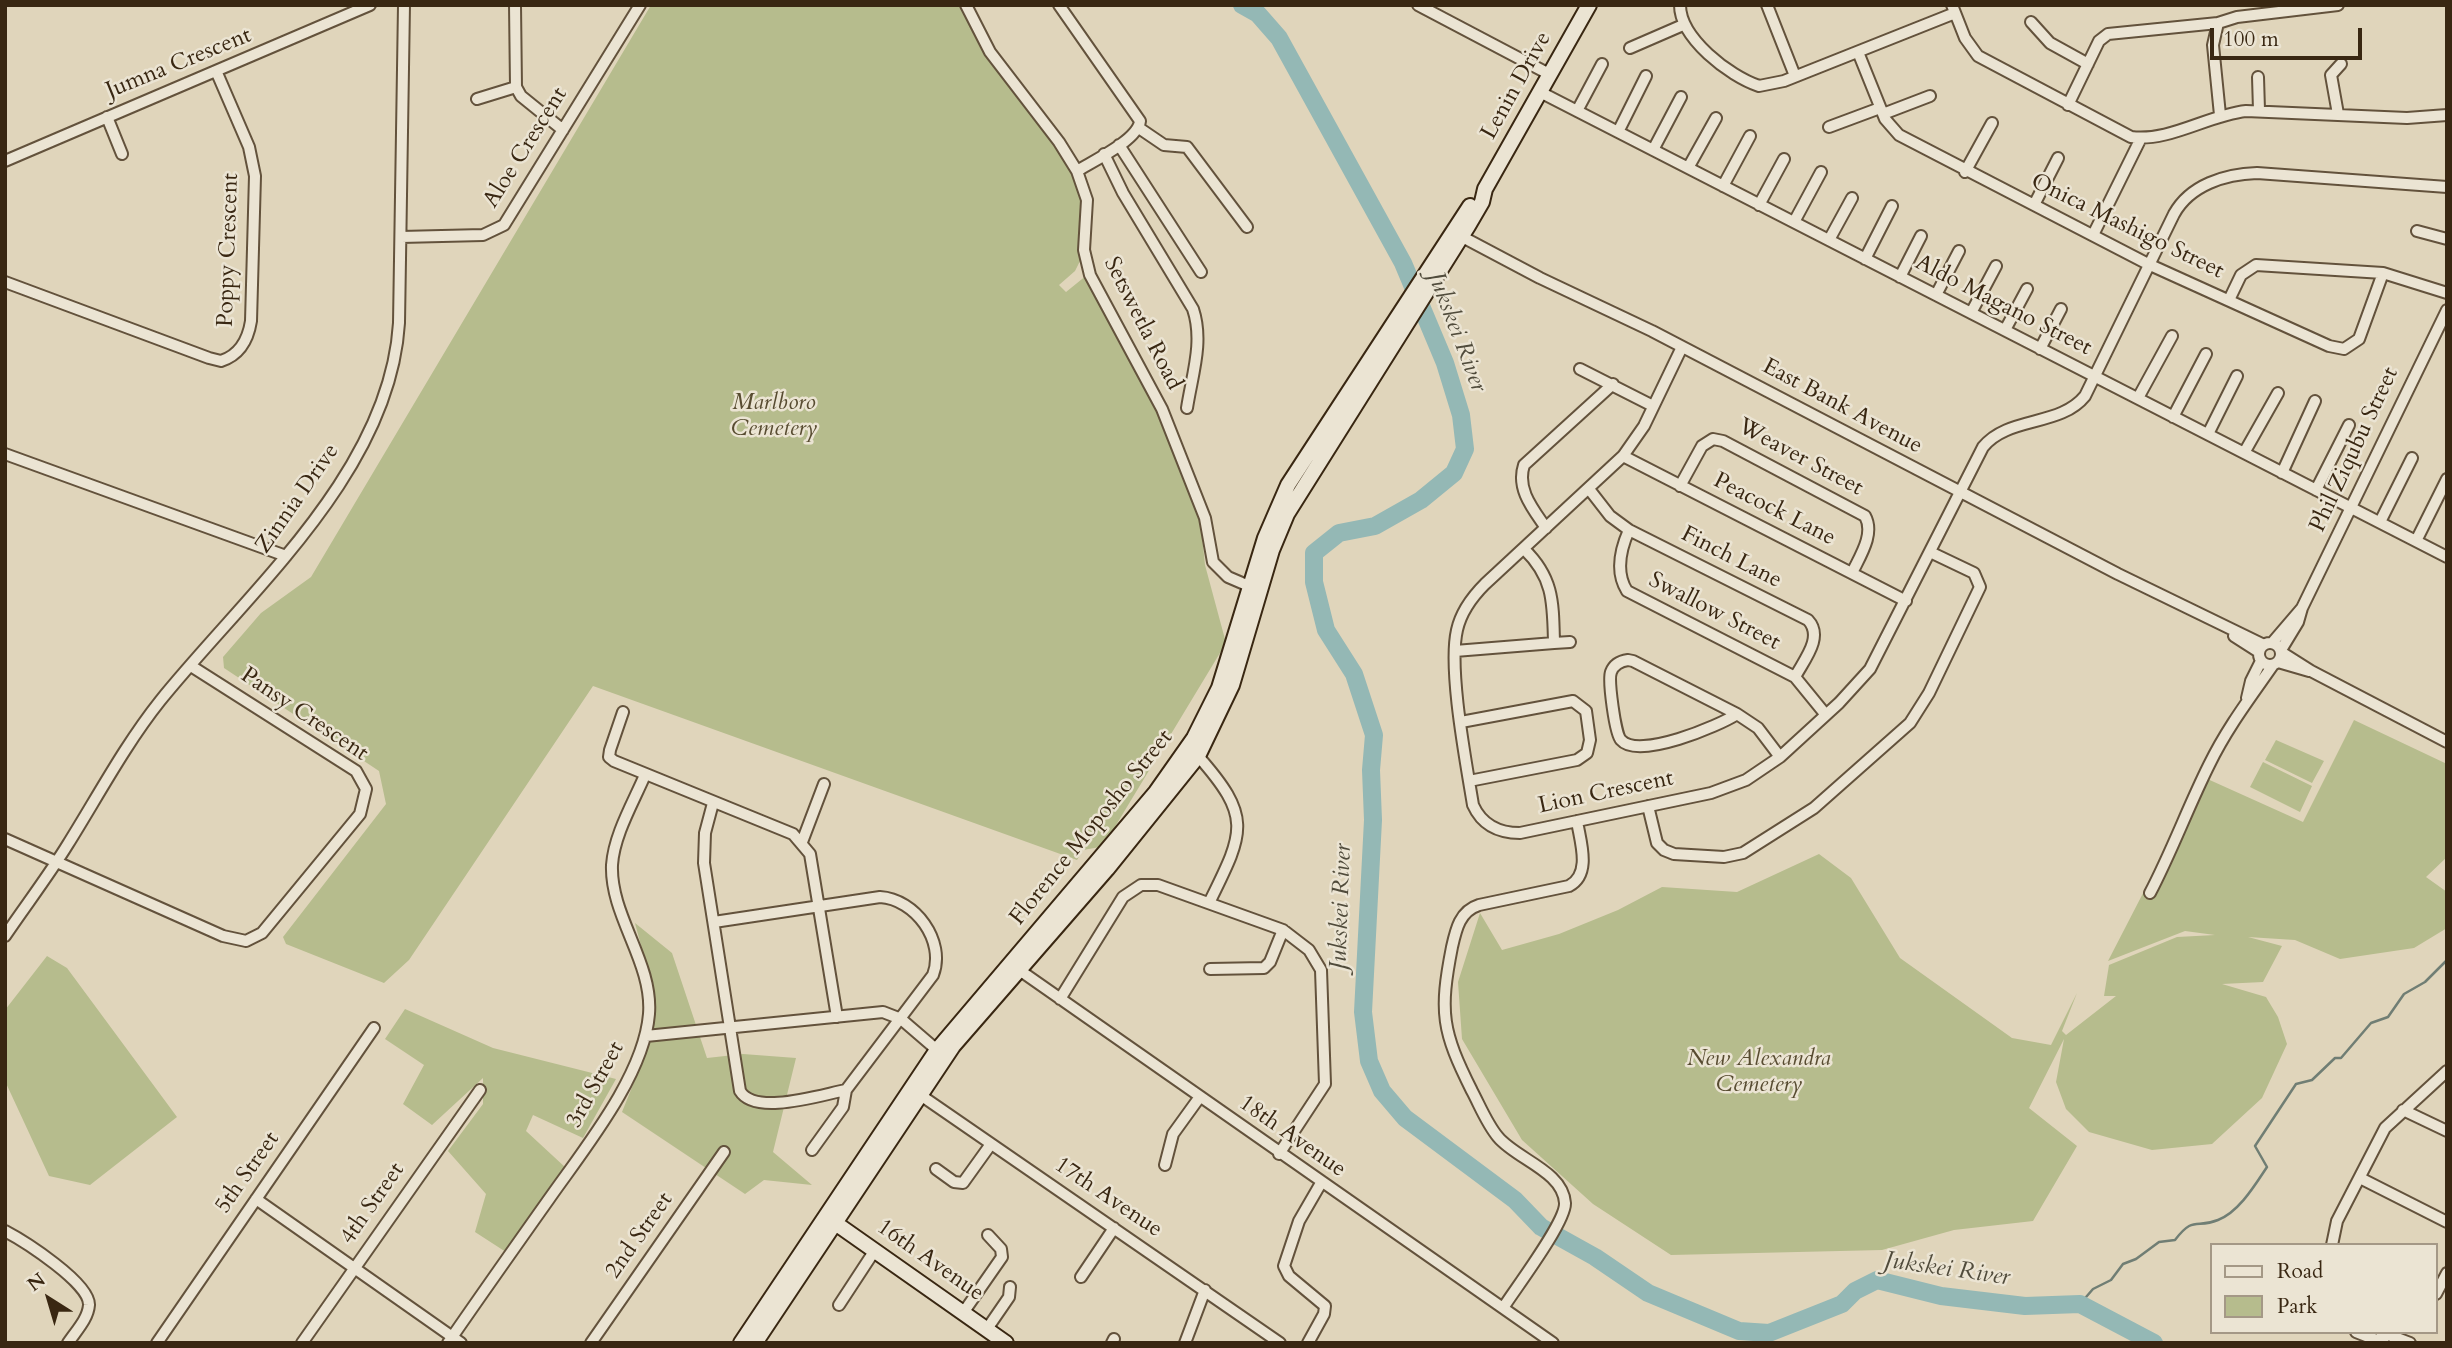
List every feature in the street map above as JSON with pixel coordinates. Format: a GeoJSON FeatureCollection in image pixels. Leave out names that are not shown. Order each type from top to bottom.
{"type":"FeatureCollection","features":[{"type":"Feature","properties":{"kind":"street","name":"Jumna Crescent"},"geometry":{"type":"LineString","coordinates":[[5,161],[217,73],[369,5]]}},
{"type":"Feature","properties":{"kind":"street","name":"Zinnia Drive"},"geometry":{"type":"LineString","coordinates":[[5,936],[57,862],[134,737],[286,556],[348,467],[387,393],[397,349],[404,5]]}},
{"type":"Feature","properties":{"kind":"street"},"geometry":{"type":"LineString","coordinates":[[515,5],[516,87],[522,96],[562,130]]}},
{"type":"Feature","properties":{"kind":"street","name":"Aloe Crescent"},"geometry":{"type":"LineString","coordinates":[[401,237],[483,235],[504,225],[640,5]]}},
{"type":"Feature","properties":{"kind":"street","name":"Setswetla Road"},"geometry":{"type":"LineString","coordinates":[[966,5],[990,52],[1059,142],[1077,171],[1087,200],[1084,250],[1090,275],[1162,409],[1205,518],[1213,562],[1228,577],[1249,586]]}},
{"type":"Feature","properties":{"kind":"street"},"geometry":{"type":"LineString","coordinates":[[1059,5],[1140,121],[1139,128],[1119,145],[1077,171]]}},
{"type":"Feature","properties":{"kind":"street"},"geometry":{"type":"LineString","coordinates":[[1418,5],[1549,74]]}},
{"type":"Feature","properties":{"kind":"street","name":"Lenin Drive"},"geometry":{"type":"LineString","coordinates":[[1457,234],[1482,202],[1485,189],[1589,5]]}},
{"type":"Feature","properties":{"kind":"street"},"geometry":{"type":"LineString","coordinates":[[1680,5],[1683,25],[1702,47],[1753,84],[1766,86],[1858,52],[1954,9],[1970,47],[1978,56],[2120,132],[2141,138],[2174,131],[2220,115],[2259,110],[2407,118],[2447,115]]}},
{"type":"Feature","properties":{"kind":"street"},"geometry":{"type":"LineString","coordinates":[[2068,105],[2104,37],[2115,32],[2218,23],[2236,17],[2338,5]]}},
{"type":"Feature","properties":{"kind":"street"},"geometry":{"type":"LineString","coordinates":[[1770,6],[1795,76]]}},
{"type":"Feature","properties":{"kind":"street"},"geometry":{"type":"LineString","coordinates":[[2031,22],[2050,43],[2088,64]]}},
{"type":"Feature","properties":{"kind":"street"},"geometry":{"type":"LineString","coordinates":[[2218,23],[2213,45],[2220,115]]}},
{"type":"Feature","properties":{"kind":"street"},"geometry":{"type":"LineString","coordinates":[[1630,48],[1683,25]]}},
{"type":"Feature","properties":{"kind":"street","name":"Onica Mashigo Street"},"geometry":{"type":"LineString","coordinates":[[1858,52],[1892,131],[1965,172],[2148,264],[2329,346],[2344,349],[2359,339],[2383,273]]}},
{"type":"Feature","properties":{"kind":"street"},"geometry":{"type":"LineString","coordinates":[[1577,111],[1602,64]]}},
{"type":"Feature","properties":{"kind":"street"},"geometry":{"type":"LineString","coordinates":[[2338,114],[2326,72],[2342,64]]}},
{"type":"Feature","properties":{"kind":"street","name":"Poppy Crescent"},"geometry":{"type":"LineString","coordinates":[[5,282],[209,358],[221,361],[236,353],[246,340],[251,321],[255,176],[248,147],[217,73]]}},
{"type":"Feature","properties":{"kind":"street"},"geometry":{"type":"LineString","coordinates":[[1618,132],[1646,76]]}},
{"type":"Feature","properties":{"kind":"street"},"geometry":{"type":"LineString","coordinates":[[2258,77],[2259,110]]}},
{"type":"Feature","properties":{"kind":"street"},"geometry":{"type":"LineString","coordinates":[[477,99],[516,87]]}},
{"type":"Feature","properties":{"kind":"street","name":"Aldo Magano Street"},"geometry":{"type":"LineString","coordinates":[[1539,92],[2447,557]]}},
{"type":"Feature","properties":{"kind":"street"},"geometry":{"type":"LineString","coordinates":[[1829,127],[1930,96]]}},
{"type":"Feature","properties":{"kind":"street"},"geometry":{"type":"LineString","coordinates":[[1653,150],[1681,97]]}},
{"type":"Feature","properties":{"kind":"street"},"geometry":{"type":"LineString","coordinates":[[107,117],[122,154]]}},
{"type":"Feature","properties":{"kind":"street"},"geometry":{"type":"LineString","coordinates":[[1688,168],[1716,118]]}},
{"type":"Feature","properties":{"kind":"street"},"geometry":{"type":"LineString","coordinates":[[1965,172],[1992,123]]}},
{"type":"Feature","properties":{"kind":"street"},"geometry":{"type":"LineString","coordinates":[[1139,128],[1164,145],[1187,147],[1247,228]]}},
{"type":"Feature","properties":{"kind":"street"},"geometry":{"type":"LineString","coordinates":[[1723,186],[1750,136]]}},
{"type":"Feature","properties":{"kind":"street"},"geometry":{"type":"LineString","coordinates":[[2093,235],[2141,138]]}},
{"type":"Feature","properties":{"kind":"street"},"geometry":{"type":"LineString","coordinates":[[1119,145],[1201,272]]}},
{"type":"Feature","properties":{"kind":"street"},"geometry":{"type":"LineString","coordinates":[[1104,154],[1193,309],[1198,323],[1199,337],[1187,408]]}},
{"type":"Feature","properties":{"kind":"street"},"geometry":{"type":"LineString","coordinates":[[2034,205],[2058,158]]}},
{"type":"Feature","properties":{"kind":"street"},"geometry":{"type":"LineString","coordinates":[[1759,205],[1784,159]]}},
{"type":"Feature","properties":{"kind":"street"},"geometry":{"type":"LineString","coordinates":[[1794,222],[1821,172]]}},
{"type":"Feature","properties":{"kind":"street","name":"Lion Crescent"},"geometry":{"type":"LineString","coordinates":[[1682,347],[1653,406],[1623,456],[1470,601],[1460,621],[1455,651],[1469,781],[1476,811],[1483,821],[1499,831],[1520,833],[1729,787],[1780,757],[1826,715],[1870,669],[1959,492],[1987,443],[2001,433],[2072,408],[2085,396],[2148,264],[2184,198],[2195,189],[2235,175],[2257,173],[2447,187]]}},
{"type":"Feature","properties":{"kind":"street"},"geometry":{"type":"LineString","coordinates":[[1829,240],[1852,198]]}},
{"type":"Feature","properties":{"kind":"street"},"geometry":{"type":"LineString","coordinates":[[1865,258],[1892,206]]}},
{"type":"Feature","properties":{"kind":"street"},"geometry":{"type":"LineString","coordinates":[[2417,231],[2447,240]]}},
{"type":"Feature","properties":{"kind":"street","name":"Florence Moposho Street"},"geometry":{"type":"LineString","coordinates":[[755,1343],[916,1092],[1156,792],[1194,738],[1219,688],[1249,586],[1278,506],[1375,374],[1457,234]]}},
{"type":"Feature","properties":{"kind":"street","name":"East Bank Avenue"},"geometry":{"type":"LineString","coordinates":[[1457,234],[1682,347],[2271,654],[2311,671],[2447,742]]}},
{"type":"Feature","properties":{"kind":"street"},"geometry":{"type":"LineString","coordinates":[[1900,277],[1921,236]]}},
{"type":"Feature","properties":{"kind":"street"},"geometry":{"type":"LineString","coordinates":[[1936,295],[1959,251]]}},
{"type":"Feature","properties":{"kind":"street","name":"Florence Moposho Street"},"geometry":{"type":"LineString","coordinates":[[916,1092],[937,1051],[1136,835],[1198,757],[1232,685],[1252,613],[1287,514],[1312,458],[1370,358],[1443,256]]}},
{"type":"Feature","properties":{"kind":"street"},"geometry":{"type":"LineString","coordinates":[[2229,300],[2241,275],[2256,265],[2383,273],[2447,293]]}},
{"type":"Feature","properties":{"kind":"street"},"geometry":{"type":"LineString","coordinates":[[1971,313],[1996,266]]}},
{"type":"Feature","properties":{"kind":"street"},"geometry":{"type":"LineString","coordinates":[[2005,330],[2027,289]]}},
{"type":"Feature","properties":{"kind":"street"},"geometry":{"type":"LineString","coordinates":[[2040,349],[2061,309]]}},
{"type":"Feature","properties":{"kind":"street","name":"Phil Ziqubu Street"},"geometry":{"type":"LineString","coordinates":[[2150,893],[2171,853],[2209,764],[2271,654],[2302,608],[2447,310]]}},
{"type":"Feature","properties":{"kind":"street"},"geometry":{"type":"LineString","coordinates":[[2138,398],[2172,336]]}},
{"type":"Feature","properties":{"kind":"street"},"geometry":{"type":"LineString","coordinates":[[2173,416],[2206,355]]}},
{"type":"Feature","properties":{"kind":"street"},"geometry":{"type":"LineString","coordinates":[[1580,369],[1653,406]]}},
{"type":"Feature","properties":{"kind":"street"},"geometry":{"type":"LineString","coordinates":[[2208,434],[2237,376]]}},
{"type":"Feature","properties":{"kind":"street"},"geometry":{"type":"LineString","coordinates":[[1546,528],[1526,496],[1521,479],[1524,465],[1613,384]]}},
{"type":"Feature","properties":{"kind":"street"},"geometry":{"type":"LineString","coordinates":[[2245,453],[2278,393]]}},
{"type":"Feature","properties":{"kind":"street"},"geometry":{"type":"LineString","coordinates":[[2282,473],[2315,401]]}},
{"type":"Feature","properties":{"kind":"street"},"geometry":{"type":"LineString","coordinates":[[2316,490],[2349,425]]}},
{"type":"Feature","properties":{"kind":"street","name":"Weaver Street"},"geometry":{"type":"LineString","coordinates":[[1680,486],[1702,446],[1713,439],[1723,441],[1865,516],[1870,530],[1852,573]]}},
{"type":"Feature","properties":{"kind":"street"},"geometry":{"type":"LineString","coordinates":[[5,454],[286,556]]}},
{"type":"Feature","properties":{"kind":"street","name":"Peacock Lane"},"geometry":{"type":"LineString","coordinates":[[1623,456],[1906,601]]}},
{"type":"Feature","properties":{"kind":"street"},"geometry":{"type":"LineString","coordinates":[[2380,522],[2412,458]]}},
{"type":"Feature","properties":{"kind":"street"},"geometry":{"type":"LineString","coordinates":[[2416,541],[2447,479]]}},
{"type":"Feature","properties":{"kind":"street","name":"Finch Lane"},"geometry":{"type":"LineString","coordinates":[[1589,489],[1610,516],[1629,530],[1808,620],[1814,626],[1816,636],[1795,677]]}},
{"type":"Feature","properties":{"kind":"street","name":"Swallow Street"},"geometry":{"type":"LineString","coordinates":[[1629,530],[1621,552],[1622,578],[1627,591],[1795,677],[1826,715]]}},
{"type":"Feature","properties":{"kind":"street"},"geometry":{"type":"LineString","coordinates":[[1524,549],[1539,564],[1548,580],[1554,643]]}},
{"type":"Feature","properties":{"kind":"street"},"geometry":{"type":"LineString","coordinates":[[1648,806],[1657,843],[1664,850],[1674,854],[1733,856],[1823,802],[1883,749],[1910,723],[1924,703],[1980,587],[1974,573],[1930,552]]}},
{"type":"Feature","properties":{"kind":"street"},"geometry":{"type":"LineString","coordinates":[[1455,651],[1570,642]]}},
{"type":"Feature","properties":{"kind":"street"},"geometry":{"type":"LineString","coordinates":[[1737,713],[1702,733],[1629,746],[1617,734],[1610,681],[1612,669],[1620,662],[1633,661],[1737,713],[1758,728],[1780,757]]}},
{"type":"Feature","properties":{"kind":"street","name":"Pansy Crescent"},"geometry":{"type":"LineString","coordinates":[[57,862],[223,936],[246,941],[266,928],[360,814],[366,789],[356,771],[191,666]]}},
{"type":"Feature","properties":{"kind":"street"},"geometry":{"type":"LineString","coordinates":[[1461,722],[1573,701],[1586,711],[1590,740],[1587,753],[1577,760],[1469,781]]}},
{"type":"Feature","properties":{"kind":"street"},"geometry":{"type":"LineString","coordinates":[[624,712],[610,757],[645,775],[793,834],[802,842],[810,854],[821,906],[837,1017]]}},
{"type":"Feature","properties":{"kind":"street"},"geometry":{"type":"LineString","coordinates":[[1198,757],[1225,786],[1239,823],[1230,859],[1209,903]]}},
{"type":"Feature","properties":{"kind":"street","name":"3rd Street"},"geometry":{"type":"LineString","coordinates":[[454,1341],[594,1133],[636,1063],[646,1036],[648,991],[615,890],[612,864],[621,832],[645,775]]}},
{"type":"Feature","properties":{"kind":"street"},"geometry":{"type":"LineString","coordinates":[[802,842],[824,784]]}},
{"type":"Feature","properties":{"kind":"street"},"geometry":{"type":"LineString","coordinates":[[713,803],[704,849],[737,1083],[749,1101],[763,1105],[846,1090]]}},
{"type":"Feature","properties":{"kind":"street"},"geometry":{"type":"LineString","coordinates":[[1503,1308],[1558,1225],[1564,1209],[1563,1192],[1554,1180],[1507,1146],[1494,1132],[1452,1051],[1443,1010],[1453,943],[1463,914],[1479,905],[1575,883],[1583,867],[1577,821]]}},
{"type":"Feature","properties":{"kind":"street"},"geometry":{"type":"LineString","coordinates":[[5,839],[57,862]]}},
{"type":"Feature","properties":{"kind":"street"},"geometry":{"type":"LineString","coordinates":[[1060,999],[1123,897],[1140,885],[1158,885],[1283,930],[1309,950],[1321,970],[1326,1078],[1323,1090],[1279,1154]]}},
{"type":"Feature","properties":{"kind":"street"},"geometry":{"type":"LineString","coordinates":[[714,922],[888,898],[901,901],[917,913],[932,944],[936,963],[933,975],[846,1090],[843,1107],[813,1150]]}},
{"type":"Feature","properties":{"kind":"street"},"geometry":{"type":"LineString","coordinates":[[1210,968],[1264,968],[1270,962],[1283,930]]}},
{"type":"Feature","properties":{"kind":"street","name":"18th Avenue"},"geometry":{"type":"LineString","coordinates":[[1014,967],[1553,1343]]}},
{"type":"Feature","properties":{"kind":"street"},"geometry":{"type":"LineString","coordinates":[[646,1036],[883,1012],[901,1019],[937,1051]]}},
{"type":"Feature","properties":{"kind":"street","name":"5th Street"},"geometry":{"type":"LineString","coordinates":[[157,1343],[374,1028]]}},
{"type":"Feature","properties":{"kind":"street"},"geometry":{"type":"LineString","coordinates":[[2332,1243],[2337,1221],[2385,1128],[2447,1071]]}},
{"type":"Feature","properties":{"kind":"street","name":"4th Street"},"geometry":{"type":"LineString","coordinates":[[302,1343],[480,1090]]}},
{"type":"Feature","properties":{"kind":"street","name":"17th Avenue"},"geometry":{"type":"LineString","coordinates":[[916,1092],[1280,1343]]}},
{"type":"Feature","properties":{"kind":"street"},"geometry":{"type":"LineString","coordinates":[[1165,1165],[1173,1134],[1199,1098]]}},
{"type":"Feature","properties":{"kind":"street"},"geometry":{"type":"LineString","coordinates":[[2403,1110],[2447,1131]]}},
{"type":"Feature","properties":{"kind":"street"},"geometry":{"type":"LineString","coordinates":[[936,1169],[954,1182],[963,1183],[991,1144]]}},
{"type":"Feature","properties":{"kind":"street","name":"2nd Street"},"geometry":{"type":"LineString","coordinates":[[591,1343],[724,1152]]}},
{"type":"Feature","properties":{"kind":"street"},"geometry":{"type":"LineString","coordinates":[[2360,1178],[2447,1222]]}},
{"type":"Feature","properties":{"kind":"street"},"geometry":{"type":"LineString","coordinates":[[1308,1343],[1325,1309],[1319,1298],[1289,1276],[1284,1266],[1299,1221],[1321,1183]]}},
{"type":"Feature","properties":{"kind":"street"},"geometry":{"type":"LineString","coordinates":[[256,1199],[454,1341]]}},
{"type":"Feature","properties":{"kind":"street","name":"Florence Moposho Street"},"geometry":{"type":"LineString","coordinates":[[741,1343],[832,1220]]}},
{"type":"Feature","properties":{"kind":"street","name":"16th Avenue"},"geometry":{"type":"LineString","coordinates":[[832,1220],[1006,1343]]}},
{"type":"Feature","properties":{"kind":"street"},"geometry":{"type":"LineString","coordinates":[[1080,1278],[1114,1228]]}},
{"type":"Feature","properties":{"kind":"street"},"geometry":{"type":"LineString","coordinates":[[5,1231],[71,1277],[85,1292],[89,1301],[88,1312],[68,1343]]}},
{"type":"Feature","properties":{"kind":"street"},"geometry":{"type":"LineString","coordinates":[[963,1312],[1002,1255],[999,1245],[988,1235]]}},
{"type":"Feature","properties":{"kind":"street"},"geometry":{"type":"LineString","coordinates":[[839,1305],[875,1250]]}},
{"type":"Feature","properties":{"kind":"street"},"geometry":{"type":"LineString","coordinates":[[2438,1290],[2447,1273]]}},
{"type":"Feature","properties":{"kind":"street"},"geometry":{"type":"LineString","coordinates":[[987,1329],[1009,1297],[1010,1287]]}},
{"type":"Feature","properties":{"kind":"street"},"geometry":{"type":"LineString","coordinates":[[1185,1343],[1205,1290]]}},
{"type":"Feature","properties":{"kind":"street"},"geometry":{"type":"LineString","coordinates":[[2361,1334],[2384,1343]]}},
{"type":"Feature","properties":{"kind":"street"},"geometry":{"type":"LineString","coordinates":[[2386,1334],[2411,1343]]}},
{"type":"Feature","properties":{"kind":"green space","name":"Marlboro Cemetery"},"geometry":{"type":"Polygon","coordinates":[[[651,5],[963,5],[1067,156],[1086,195],[1082,257],[1075,271],[1059,285],[1066,292],[1087,275],[1142,376],[1200,516],[1205,565],[1226,643],[1107,840],[1100,847],[1083,850],[1077,860],[593,686],[409,960],[384,983],[286,944],[283,937],[386,804],[379,771],[224,668],[223,657],[261,613],[311,577],[651,5]]]}},
{"type":"Feature","properties":{"kind":"green space","name":"New Alexandra Cemetery"},"geometry":{"type":"Polygon","coordinates":[[[2354,720],[2447,764],[2447,857],[2426,877],[2447,892],[2447,928],[2414,948],[2340,959],[2295,940],[2248,937],[2282,946],[2263,982],[2222,984],[2266,997],[2278,1017],[2287,1044],[2262,1098],[2212,1144],[2152,1150],[2089,1132],[2066,1109],[2056,1082],[2064,1039],[2029,1108],[2077,1146],[2033,1221],[1954,1230],[1882,1250],[1671,1255],[1593,1204],[1522,1140],[1462,1039],[1458,982],[1480,913],[1502,950],[1559,934],[1618,910],[1662,887],[1737,892],[1819,854],[1851,878],[1900,958],[2012,1038],[2051,1045],[2077,993],[2062,1031],[2066,1035],[2116,996],[2104,996],[2109,965],[2177,937],[2215,935],[2185,931],[2108,961],[2203,777],[2303,822],[2354,720]]]}},
{"type":"Feature","properties":{"kind":"green space"},"geometry":{"type":"Polygon","coordinates":[[[2276,740],[2324,761],[2312,783],[2265,760],[2276,740]]]}},
{"type":"Feature","properties":{"kind":"green space"},"geometry":{"type":"Polygon","coordinates":[[[2263,762],[2312,786],[2300,812],[2250,787],[2263,762]]]}},
{"type":"Feature","properties":{"kind":"green space"},"geometry":{"type":"Polygon","coordinates":[[[635,923],[672,953],[707,1058],[743,1054],[796,1058],[773,1152],[812,1185],[764,1180],[745,1194],[622,1112],[643,1060],[653,991],[635,923]]]}},
{"type":"Feature","properties":{"kind":"green space"},"geometry":{"type":"Polygon","coordinates":[[[47,956],[67,968],[177,1117],[90,1185],[49,1176],[5,1081],[5,1010],[47,956]]]}},
{"type":"Feature","properties":{"kind":"green space"},"geometry":{"type":"Polygon","coordinates":[[[405,1009],[493,1048],[616,1079],[583,1138],[533,1115],[526,1131],[566,1168],[509,1254],[475,1232],[486,1194],[448,1151],[483,1104],[483,1078],[432,1125],[403,1104],[424,1065],[385,1039],[405,1009]]]}},
{"type":"Feature","properties":{"kind":"waterway","name":"Jukskei River"},"geometry":{"type":"LineString","coordinates":[[1242,5],[1258,14],[1279,38],[1403,263],[1445,363],[1461,415],[1465,449],[1454,473],[1421,500],[1375,526],[1339,533],[1314,553],[1314,582],[1326,630],[1354,674],[1374,735],[1371,770],[1373,820],[1363,1012],[1369,1061],[1382,1091],[1405,1118],[1515,1200],[1541,1227],[1595,1257],[1648,1293],[1739,1331],[1769,1333],[1842,1304],[1855,1291],[1877,1280],[1941,1296],[2025,1306],[2080,1304],[2154,1343]]}},
{"type":"Feature","properties":{"kind":"waterway"},"geometry":{"type":"LineString","coordinates":[[2080,1304],[2093,1289],[2111,1280],[2123,1264],[2136,1259],[2159,1242],[2175,1240],[2191,1225],[2218,1220],[2233,1211],[2267,1167],[2255,1146],[2296,1084],[2312,1080],[2335,1058],[2341,1058],[2371,1023],[2388,1017],[2404,994],[2425,982],[2447,960]]}}]}
